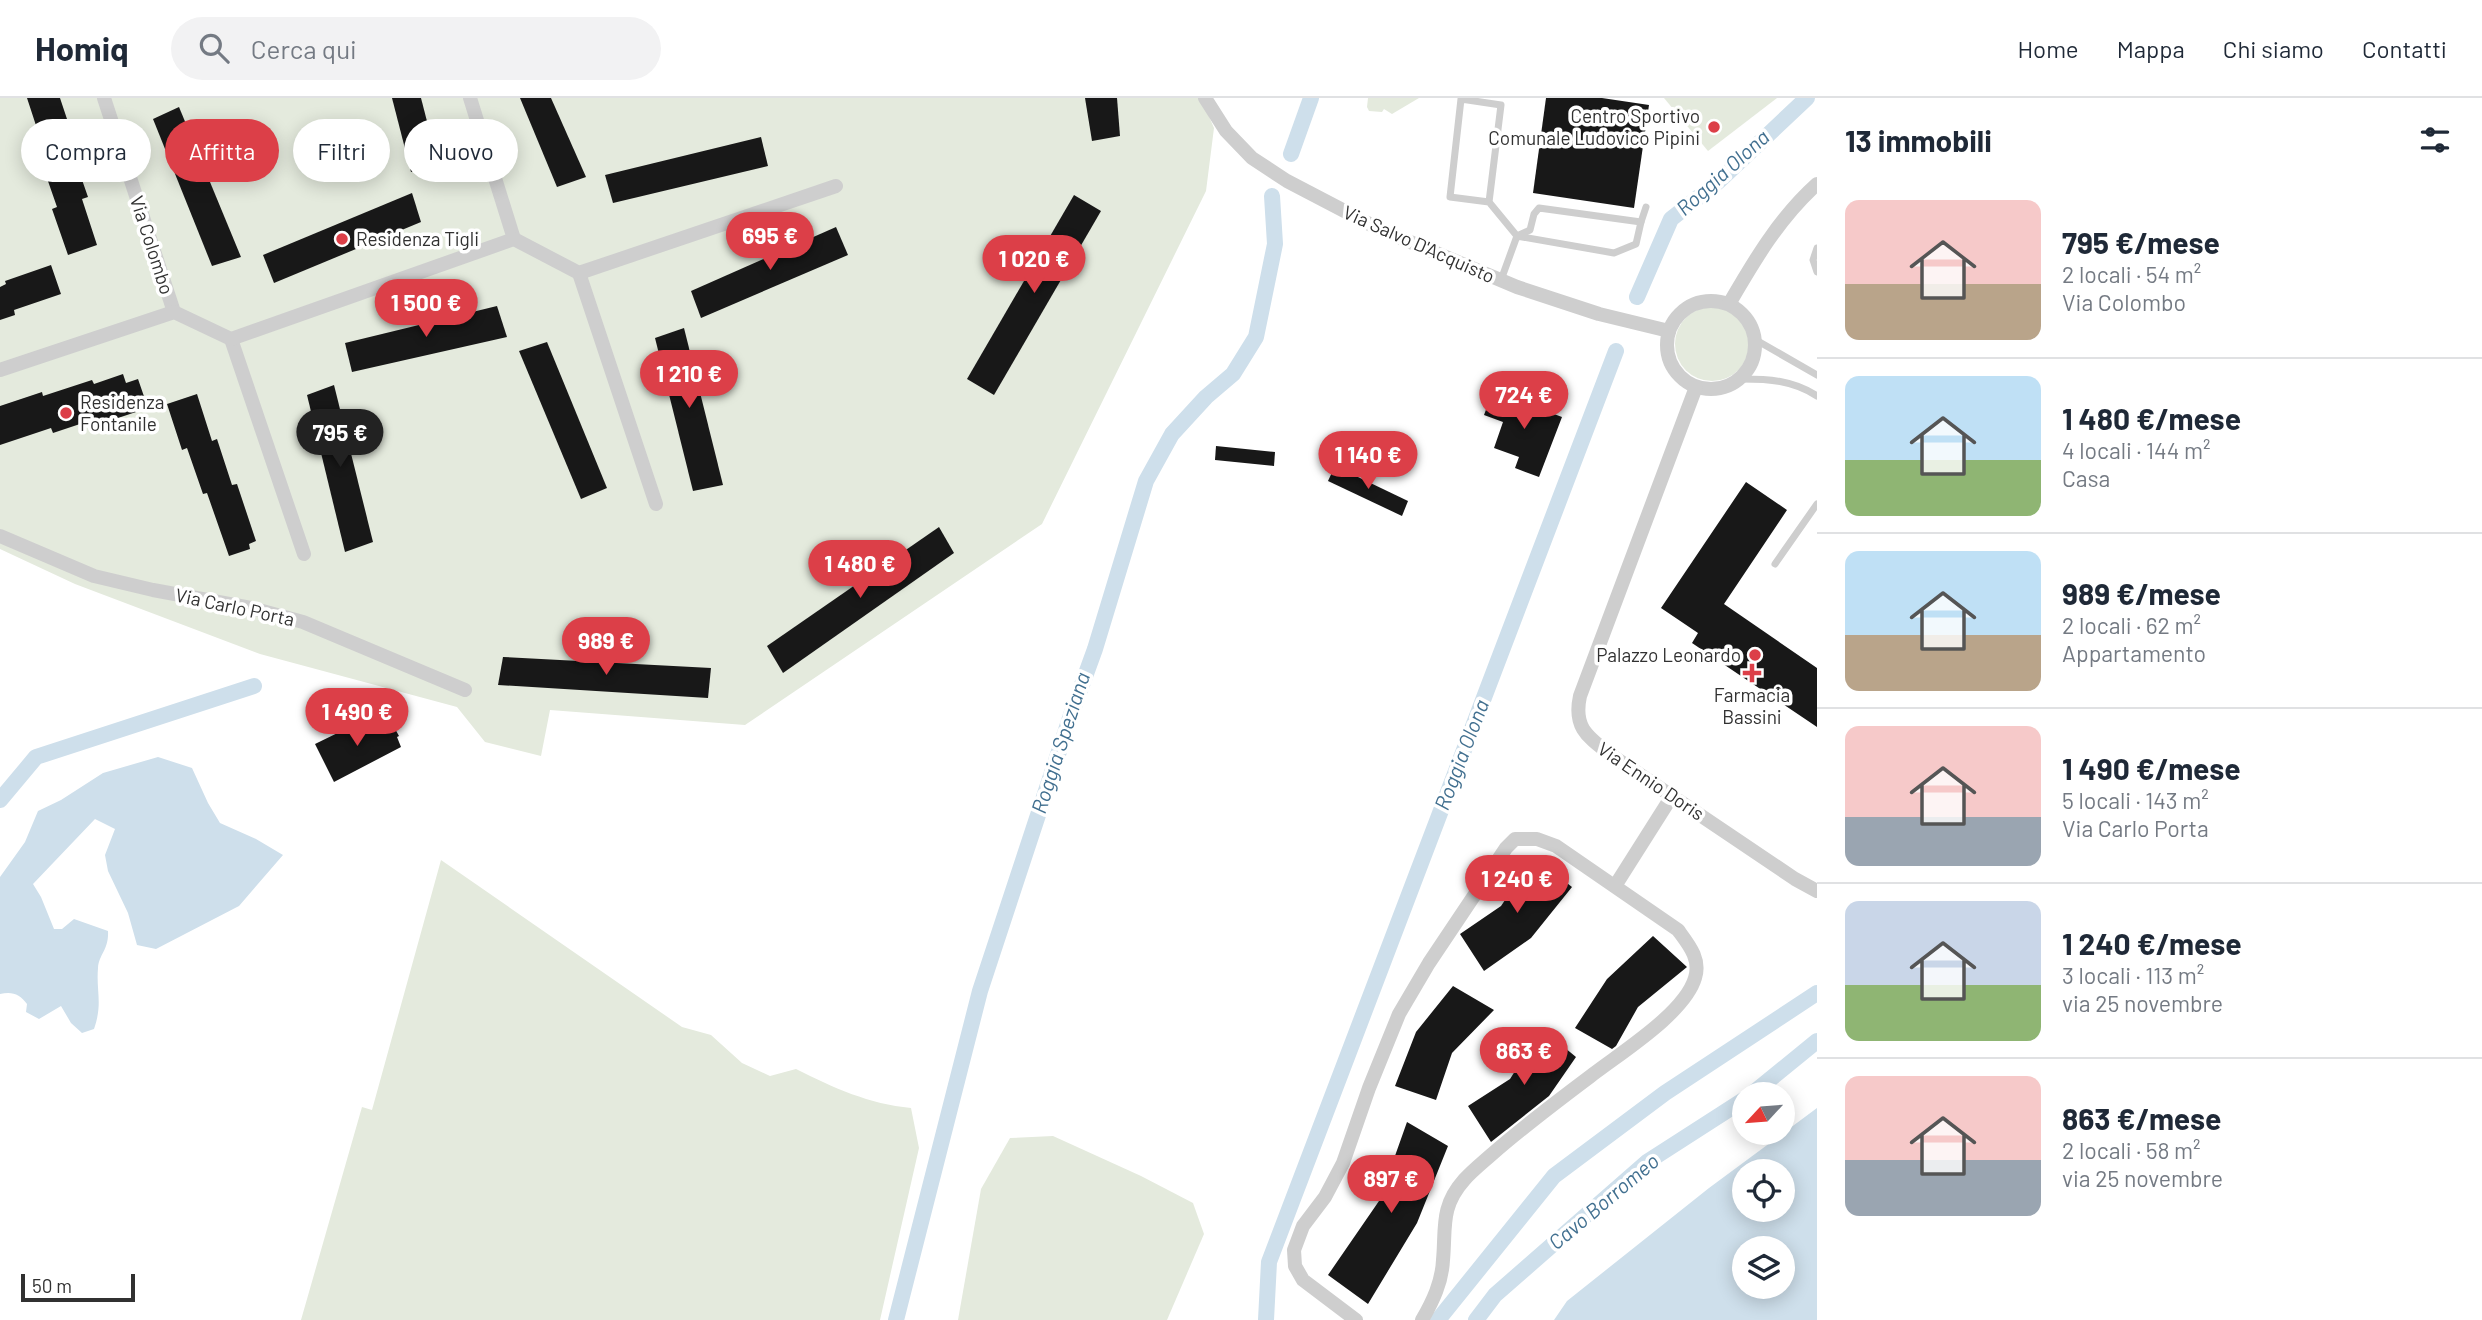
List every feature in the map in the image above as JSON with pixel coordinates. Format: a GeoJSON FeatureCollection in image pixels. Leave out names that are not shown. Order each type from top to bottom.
{"type":"FeatureCollection","features":[{"type":"Feature","properties":{"kind":"street","name":"Via Colombo"},"geometry":{"type":"LineString","coordinates":[[104,98],[174,312]]}},
{"type":"Feature","properties":{"kind":"street"},"geometry":{"type":"LineString","coordinates":[[470,98],[514,239],[579,272],[656,504]]}},
{"type":"Feature","properties":{"kind":"street","name":"Via Salvo D'Acquisto"},"geometry":{"type":"LineString","coordinates":[[1205,98],[1226,131],[1252,158],[1287,181],[1377,228],[1500,281],[1599,313],[1669,331]]}},
{"type":"Feature","properties":{"kind":"street"},"geometry":{"type":"LineString","coordinates":[[1729,304],[1765,244],[1797,201],[1817,184]]}},
{"type":"Feature","properties":{"kind":"street"},"geometry":{"type":"LineString","coordinates":[[579,272],[836,186]]}},
{"type":"Feature","properties":{"kind":"street"},"geometry":{"type":"LineString","coordinates":[[304,554],[231,340],[514,239]]}},
{"type":"Feature","properties":{"kind":"street"},"geometry":{"type":"LineString","coordinates":[[1708,300],[1729,304],[1746,317],[1756,340],[1755,355],[1750,368],[1741,379],[1719,389],[1696,387],[1674,370],[1668,357],[1669,331],[1675,318],[1695,303],[1708,300]]}},
{"type":"Feature","properties":{"kind":"street","name":"Via Colombo"},"geometry":{"type":"LineString","coordinates":[[0,370],[174,312],[231,340]]}},
{"type":"Feature","properties":{"kind":"street","name":"Via Ennio Doris"},"geometry":{"type":"LineString","coordinates":[[1696,387],[1577,708],[1579,722],[1588,738],[1795,879],[1817,891]]}},
{"type":"Feature","properties":{"kind":"street","name":"Via Carlo Porta"},"geometry":{"type":"LineString","coordinates":[[0,536],[94,576],[251,608],[303,622],[466,690]]}},
{"type":"Feature","properties":{"kind":"street"},"geometry":{"type":"LineString","coordinates":[[1615,887],[1672,796]]}},
{"type":"Feature","properties":{"kind":"street"},"geometry":{"type":"LineString","coordinates":[[1356,1320],[1303,1280],[1295,1266],[1294,1250],[1303,1226],[1325,1197],[1343,1163],[1394,1026],[1429,963],[1506,848],[1515,839],[1537,839],[1556,846],[1678,930],[1697,960],[1696,976],[1690,992],[1678,1007],[1525,1125],[1463,1180],[1450,1199],[1445,1214],[1439,1287],[1422,1320]]}},
{"type":"Feature","properties":{"kind":"lane"},"geometry":{"type":"LineString","coordinates":[[1489,202],[1501,105],[1461,99],[1450,197],[1489,202],[1517,236],[1614,253],[1636,244],[1646,207]]}},
{"type":"Feature","properties":{"kind":"lane"},"geometry":{"type":"LineString","coordinates":[[1500,281],[1517,236],[1530,230],[1534,214],[1539,208],[1641,222]]}},
{"type":"Feature","properties":{"kind":"lane"},"geometry":{"type":"LineString","coordinates":[[1817,248],[1813,260],[1817,272]]}},
{"type":"Feature","properties":{"kind":"lane"},"geometry":{"type":"LineString","coordinates":[[1756,340],[1817,375]]}},
{"type":"Feature","properties":{"kind":"lane"},"geometry":{"type":"LineString","coordinates":[[1741,379],[1790,382],[1817,396]]}},
{"type":"Feature","properties":{"kind":"lane"},"geometry":{"type":"LineString","coordinates":[[1775,564],[1817,504]]}},
{"type":"Feature","properties":{"kind":"shaded area"},"geometry":{"type":"Polygon","coordinates":[[[0,98],[1201,98],[1214,128],[1206,191],[1042,524],[745,725],[550,710],[541,756],[485,742],[457,707],[260,654],[75,584],[0,549],[0,98]]]}},
{"type":"Feature","properties":{"kind":"shaded area"},"geometry":{"type":"Polygon","coordinates":[[[1368,98],[1419,98],[1392,114],[1384,109],[1382,112],[1369,111],[1368,98]]]}},
{"type":"Feature","properties":{"kind":"shaded area","name":"Centro Sportivo Comunale Ludovico Pipini"},"geometry":{"type":"Polygon","coordinates":[[[1664,98],[1777,98],[1708,151],[1664,98]]]}},
{"type":"Feature","properties":{"kind":"shaded area"},"geometry":{"type":"Polygon","coordinates":[[[1705,307],[1719,307],[1733,313],[1743,323],[1749,344],[1743,365],[1733,375],[1719,381],[1705,381],[1691,375],[1681,365],[1675,351],[1675,337],[1681,323],[1691,313],[1705,307]]]}},
{"type":"Feature","properties":{"kind":"shaded area"},"geometry":{"type":"Polygon","coordinates":[[[441,860],[682,1027],[711,1035],[742,1063],[770,1076],[796,1069],[852,1094],[911,1108],[919,1148],[880,1320],[301,1320],[362,1107],[372,1110],[441,860]]]}},
{"type":"Feature","properties":{"kind":"shaded area"},"geometry":{"type":"Polygon","coordinates":[[[1053,1136],[1193,1203],[1204,1234],[1167,1320],[958,1320],[981,1189],[1010,1138],[1053,1136]]]}},
{"type":"Feature","properties":{"kind":"water"},"geometry":{"type":"Polygon","coordinates":[[[158,757],[192,768],[220,823],[283,855],[239,906],[156,949],[137,945],[128,913],[108,871],[105,855],[115,829],[95,819],[33,884],[54,929],[62,929],[74,919],[108,931],[107,943],[98,968],[97,1020],[94,1029],[82,1033],[71,1023],[61,1006],[39,1019],[26,1012],[27,1004],[19,996],[12,993],[0,994],[0,877],[25,842],[38,811],[61,800],[103,773],[158,757]]]}},
{"type":"Feature","properties":{"kind":"water"},"geometry":{"type":"Polygon","coordinates":[[[1817,1108],[1817,1320],[1554,1320],[1567,1301],[1732,1171],[1732,1222],[1795,1222],[1795,1159],[1748,1159],[1767,1145],[1795,1145],[1796,1124],[1817,1108]]]}},
{"type":"Feature","properties":{"kind":"building"},"geometry":{"type":"Polygon","coordinates":[[[27,98],[60,98],[67,119],[34,119],[27,98]]]}},
{"type":"Feature","properties":{"kind":"building"},"geometry":{"type":"Polygon","coordinates":[[[392,98],[421,98],[426,119],[404,119],[404,145],[392,98]]]}},
{"type":"Feature","properties":{"kind":"building"},"geometry":{"type":"Polygon","coordinates":[[[520,98],[551,98],[586,177],[557,187],[520,98]]]}},
{"type":"Feature","properties":{"kind":"building"},"geometry":{"type":"Polygon","coordinates":[[[1085,98],[1117,98],[1120,136],[1092,141],[1085,98]]]}},
{"type":"Feature","properties":{"kind":"building"},"geometry":{"type":"Polygon","coordinates":[[[1546,98],[1602,98],[1649,105],[1634,208],[1533,193],[1546,98]]]}},
{"type":"Feature","properties":{"kind":"building"},"geometry":{"type":"Polygon","coordinates":[[[179,107],[184,119],[165,119],[165,149],[153,119],[179,107]]]}},
{"type":"Feature","properties":{"kind":"building"},"geometry":{"type":"Polygon","coordinates":[[[761,137],[768,166],[613,203],[605,175],[761,137]]]}},
{"type":"Feature","properties":{"kind":"building"},"geometry":{"type":"Polygon","coordinates":[[[48,182],[83,182],[88,197],[82,199],[97,245],[68,255],[52,209],[57,207],[48,182]]]}},
{"type":"Feature","properties":{"kind":"building"},"geometry":{"type":"Polygon","coordinates":[[[178,182],[210,182],[241,257],[212,266],[178,182]]]}},
{"type":"Feature","properties":{"kind":"building","name":"Residenza Tigli"},"geometry":{"type":"Polygon","coordinates":[[[412,193],[421,222],[274,283],[263,255],[412,193]]]}},
{"type":"Feature","properties":{"kind":"building"},"geometry":{"type":"Polygon","coordinates":[[[1074,195],[1101,211],[994,395],[967,379],[1074,195]]]}},
{"type":"Feature","properties":{"kind":"building"},"geometry":{"type":"Polygon","coordinates":[[[836,227],[848,255],[701,318],[691,291],[836,227]]]}},
{"type":"Feature","properties":{"kind":"building"},"geometry":{"type":"Polygon","coordinates":[[[51,265],[61,294],[14,310],[15,315],[0,320],[0,287],[6,284],[5,281],[51,265]]]}},
{"type":"Feature","properties":{"kind":"building"},"geometry":{"type":"Polygon","coordinates":[[[497,306],[507,337],[352,372],[345,343],[497,306]]]}},
{"type":"Feature","properties":{"kind":"building"},"geometry":{"type":"Polygon","coordinates":[[[684,328],[723,485],[693,491],[655,338],[684,328]]]}},
{"type":"Feature","properties":{"kind":"building"},"geometry":{"type":"Polygon","coordinates":[[[547,342],[607,488],[581,499],[519,351],[547,342]]]}},
{"type":"Feature","properties":{"kind":"building","name":"Residenza Fontanile"},"geometry":{"type":"Polygon","coordinates":[[[123,374],[126,383],[138,379],[148,408],[100,424],[98,418],[53,433],[51,428],[0,445],[0,406],[42,392],[43,396],[92,380],[94,384],[123,374]]]}},
{"type":"Feature","properties":{"kind":"building"},"geometry":{"type":"Polygon","coordinates":[[[334,385],[373,542],[345,552],[307,395],[334,385]]]}},
{"type":"Feature","properties":{"kind":"building"},"geometry":{"type":"Polygon","coordinates":[[[1493,391],[1562,417],[1539,477],[1515,468],[1519,457],[1494,448],[1503,422],[1484,415],[1493,391]]]}},
{"type":"Feature","properties":{"kind":"building","name":"Residenza Fontanile"},"geometry":{"type":"Polygon","coordinates":[[[197,394],[212,441],[217,439],[232,485],[237,484],[256,541],[249,544],[250,549],[229,556],[207,493],[203,494],[187,448],[182,450],[167,404],[197,394]]]}},
{"type":"Feature","properties":{"kind":"building"},"geometry":{"type":"Polygon","coordinates":[[[1216,446],[1275,452],[1274,466],[1215,460],[1216,446]]]}},
{"type":"Feature","properties":{"kind":"building"},"geometry":{"type":"Polygon","coordinates":[[[1335,466],[1408,501],[1402,516],[1328,481],[1335,466]]]}},
{"type":"Feature","properties":{"kind":"building"},"geometry":{"type":"Polygon","coordinates":[[[1746,482],[1787,510],[1724,604],[1817,668],[1817,727],[1692,643],[1698,633],[1661,608],[1746,482]]]}},
{"type":"Feature","properties":{"kind":"building"},"geometry":{"type":"Polygon","coordinates":[[[939,527],[954,553],[783,673],[767,646],[939,527]]]}},
{"type":"Feature","properties":{"kind":"building"},"geometry":{"type":"Polygon","coordinates":[[[503,657],[711,668],[708,698],[498,685],[503,657]]]}},
{"type":"Feature","properties":{"kind":"building"},"geometry":{"type":"Polygon","coordinates":[[[389,718],[399,736],[397,737],[401,747],[334,782],[315,744],[356,724],[359,732],[389,718]]]}},
{"type":"Feature","properties":{"kind":"building"},"geometry":{"type":"Polygon","coordinates":[[[1534,857],[1572,887],[1531,938],[1484,971],[1460,934],[1501,906],[1534,857]]]}},
{"type":"Feature","properties":{"kind":"building"},"geometry":{"type":"Polygon","coordinates":[[[1653,936],[1687,967],[1638,1007],[1612,1049],[1575,1028],[1607,979],[1653,936]]]}},
{"type":"Feature","properties":{"kind":"building"},"geometry":{"type":"Polygon","coordinates":[[[1453,986],[1494,1010],[1452,1053],[1436,1100],[1395,1086],[1416,1032],[1453,986]]]}},
{"type":"Feature","properties":{"kind":"building"},"geometry":{"type":"Polygon","coordinates":[[[1542,1029],[1576,1057],[1549,1096],[1491,1142],[1468,1106],[1510,1079],[1542,1029]]]}},
{"type":"Feature","properties":{"kind":"building"},"geometry":{"type":"Polygon","coordinates":[[[1407,1122],[1448,1146],[1417,1223],[1368,1304],[1328,1275],[1379,1201],[1407,1122]]]}},
{"type":"Feature","properties":{"kind":"waterway","name":"Roggia Speziana"},"geometry":{"type":"LineString","coordinates":[[1291,154],[1311,98]]}},
{"type":"Feature","properties":{"kind":"waterway","name":"Roggia Olona"},"geometry":{"type":"LineString","coordinates":[[1637,297],[1671,219],[1719,181],[1807,98]]}},
{"type":"Feature","properties":{"kind":"waterway","name":"Roggia Speziana"},"geometry":{"type":"LineString","coordinates":[[896,1320],[980,991],[1095,649],[1146,481],[1172,434],[1206,397],[1233,374],[1256,337],[1275,244],[1272,196]]}},
{"type":"Feature","properties":{"kind":"waterway","name":"Roggia Olona"},"geometry":{"type":"LineString","coordinates":[[1266,1320],[1269,1262],[1616,351]]}},
{"type":"Feature","properties":{"kind":"waterway"},"geometry":{"type":"LineString","coordinates":[[0,800],[36,757],[254,686]]}},
{"type":"Feature","properties":{"kind":"waterway"},"geometry":{"type":"LineString","coordinates":[[1438,1320],[1554,1176],[1665,1093],[1817,993]]}},
{"type":"Feature","properties":{"kind":"waterway","name":"Cavo Borromeo"},"geometry":{"type":"LineString","coordinates":[[1767,1082],[1817,1041]]}},
{"type":"Feature","properties":{"kind":"waterway","name":"Cavo Borromeo"},"geometry":{"type":"LineString","coordinates":[[1476,1320],[1495,1295],[1647,1162],[1732,1107]]}},
{"type":"Feature","properties":{"kind":"place","name":"Centro Sportivo Comunale Ludovico Pipini"},"geometry":{"type":"Point","coordinates":[1714,127]}},
{"type":"Feature","properties":{"kind":"place","name":"Residenza Tigli"},"geometry":{"type":"Point","coordinates":[342,239]}},
{"type":"Feature","properties":{"kind":"place","name":"Residenza Fontanile"},"geometry":{"type":"Point","coordinates":[66,413]}},
{"type":"Feature","properties":{"kind":"place","name":"Palazzo Leonardo"},"geometry":{"type":"Point","coordinates":[1755,655]}},
{"type":"Feature","properties":{"kind":"place","name":"Farmacia Bassini"},"geometry":{"type":"Point","coordinates":[1752,673]}}]}
